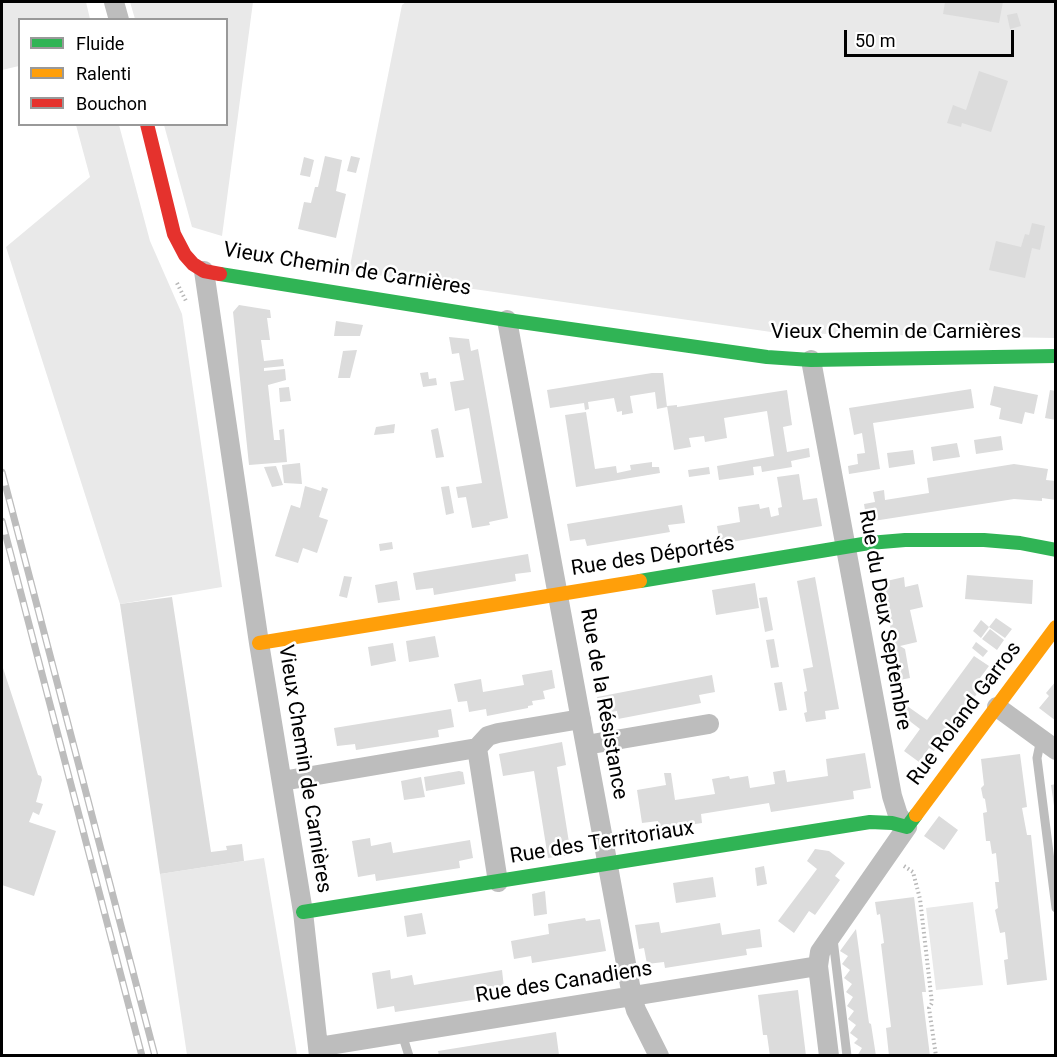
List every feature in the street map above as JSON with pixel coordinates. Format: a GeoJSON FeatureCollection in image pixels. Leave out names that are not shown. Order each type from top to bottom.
{"type":"FeatureCollection","features":[{"type":"Feature","properties":{"kind":"street"},"geometry":{"type":"LineString","coordinates":[[114,2],[118,18]]}},
{"type":"Feature","properties":{"kind":"street"},"geometry":{"type":"LineString","coordinates":[[147,126],[174,234],[185,255],[204,271]]}},
{"type":"Feature","properties":{"kind":"street","name":"Vieux Chemin de Carnières"},"geometry":{"type":"LineString","coordinates":[[319,1051],[303,912],[259,643],[204,271],[749,356],[812,360],[1056,356]]}},
{"type":"Feature","properties":{"kind":"street","name":"Rue de la Résistance"},"geometry":{"type":"LineString","coordinates":[[507,320],[632,996],[636,1010],[659,1056]]}},
{"type":"Feature","properties":{"kind":"street","name":"Rue du Deux Septembre"},"geometry":{"type":"LineString","coordinates":[[812,360],[892,796],[898,815],[908,827]]}},
{"type":"Feature","properties":{"kind":"street","name":"Rue des Déportés"},"geometry":{"type":"LineString","coordinates":[[259,643],[847,547],[905,540],[984,540],[1020,543],[1056,550]]}},
{"type":"Feature","properties":{"kind":"street","name":"Rue Roland Garros"},"geometry":{"type":"LineString","coordinates":[[908,827],[1056,627]]}},
{"type":"Feature","properties":{"kind":"street"},"geometry":{"type":"LineString","coordinates":[[997,707],[1048,745]]}},
{"type":"Feature","properties":{"kind":"street"},"geometry":{"type":"LineString","coordinates":[[282,781],[477,748],[488,736],[498,733],[581,719]]}},
{"type":"Feature","properties":{"kind":"street"},"geometry":{"type":"LineString","coordinates":[[586,745],[709,724]]}},
{"type":"Feature","properties":{"kind":"street"},"geometry":{"type":"LineString","coordinates":[[477,748],[498,882]]}},
{"type":"Feature","properties":{"kind":"street","name":"Rue des Territoriaux"},"geometry":{"type":"LineString","coordinates":[[303,912],[870,822],[892,823],[908,827]]}},
{"type":"Feature","properties":{"kind":"street"},"geometry":{"type":"LineString","coordinates":[[829,1056],[818,966],[820,952],[908,827]]}},
{"type":"Feature","properties":{"kind":"street","name":"Rue des Canadiens"},"geometry":{"type":"LineString","coordinates":[[319,1051],[402,1034],[818,966]]}},
{"type":"Feature","properties":{"kind":"lane"},"geometry":{"type":"LineString","coordinates":[[1048,745],[1037,758],[1056,908]]}},
{"type":"Feature","properties":{"kind":"lane"},"geometry":{"type":"LineString","coordinates":[[832,933],[847,1056]]}},
{"type":"Feature","properties":{"kind":"lane"},"geometry":{"type":"LineString","coordinates":[[402,1034],[409,1056]]}},
{"type":"Feature","properties":{"kind":"path"},"geometry":{"type":"LineString","coordinates":[[883,861],[901,863],[913,873],[920,899],[932,1003],[929,1008],[936,1056]]}},
{"type":"Feature","properties":{"kind":"shaded area"},"geometry":{"type":"Polygon","coordinates":[[[2,2],[86,2],[90,18],[18,18],[18,66],[2,70],[2,2]]]}},
{"type":"Feature","properties":{"kind":"shaded area"},"geometry":{"type":"Polygon","coordinates":[[[130,2],[253,2],[222,236],[192,227],[164,126],[228,126],[228,18],[135,18],[130,2]]]}},
{"type":"Feature","properties":{"kind":"shaded area"},"geometry":{"type":"Polygon","coordinates":[[[406,2],[1055,2],[1055,338],[778,333],[349,271],[402,5],[406,2]]]}},
{"type":"Feature","properties":{"kind":"shaded area"},"geometry":{"type":"Polygon","coordinates":[[[76,126],[119,126],[150,241],[182,314],[222,587],[120,604],[6,247],[90,177],[76,126]]]}},
{"type":"Feature","properties":{"kind":"shaded area"},"geometry":{"type":"Polygon","coordinates":[[[264,858],[297,1055],[187,1055],[160,874],[264,858]]]}},
{"type":"Feature","properties":{"kind":"shaded area"},"geometry":{"type":"Polygon","coordinates":[[[973,902],[983,985],[936,990],[926,908],[973,902]]]}},
{"type":"Feature","properties":{"kind":"building"},"geometry":{"type":"Polygon","coordinates":[[[945,2],[1003,2],[999,23],[943,14],[945,2]]]}},
{"type":"Feature","properties":{"kind":"building"},"geometry":{"type":"Polygon","coordinates":[[[1017,13],[1021,26],[1010,29],[1007,15],[1017,13]]]}},
{"type":"Feature","properties":{"kind":"building"},"geometry":{"type":"Polygon","coordinates":[[[979,71],[1008,81],[991,132],[962,123],[961,127],[947,123],[953,105],[966,110],[979,71]]]}},
{"type":"Feature","properties":{"kind":"building"},"geometry":{"type":"Polygon","coordinates":[[[325,156],[342,160],[336,191],[346,194],[336,238],[298,229],[304,202],[311,203],[315,187],[318,187],[325,156]]]}},
{"type":"Feature","properties":{"kind":"building"},"geometry":{"type":"Polygon","coordinates":[[[351,156],[360,158],[356,173],[347,171],[351,156]]]}},
{"type":"Feature","properties":{"kind":"building"},"geometry":{"type":"Polygon","coordinates":[[[304,157],[314,160],[310,177],[300,175],[304,157]]]}},
{"type":"Feature","properties":{"kind":"building"},"geometry":{"type":"Polygon","coordinates":[[[1032,223],[1045,226],[1040,250],[1032,248],[1025,278],[989,270],[996,241],[1021,247],[1025,234],[1029,235],[1032,223]]]}},
{"type":"Feature","properties":{"kind":"building"},"geometry":{"type":"Polygon","coordinates":[[[239,305],[270,310],[271,318],[267,318],[270,340],[261,340],[264,361],[283,359],[284,366],[264,368],[264,371],[285,369],[286,380],[268,385],[274,440],[280,440],[279,430],[284,429],[287,462],[249,465],[233,312],[239,305]]]}},
{"type":"Feature","properties":{"kind":"building"},"geometry":{"type":"Polygon","coordinates":[[[336,321],[363,325],[360,336],[334,336],[336,321]]]}},
{"type":"Feature","properties":{"kind":"building"},"geometry":{"type":"Polygon","coordinates":[[[449,337],[469,339],[471,351],[478,349],[508,518],[489,522],[490,525],[472,528],[466,497],[458,498],[456,487],[482,483],[469,408],[455,411],[450,382],[464,380],[459,353],[452,354],[449,337]]]}},
{"type":"Feature","properties":{"kind":"building"},"geometry":{"type":"Polygon","coordinates":[[[357,350],[350,378],[338,378],[343,351],[357,350]]]}},
{"type":"Feature","properties":{"kind":"building"},"geometry":{"type":"Polygon","coordinates":[[[428,372],[429,379],[436,378],[437,385],[423,387],[420,373],[428,372]]]}},
{"type":"Feature","properties":{"kind":"building"},"geometry":{"type":"Polygon","coordinates":[[[663,373],[667,407],[657,409],[655,392],[630,396],[633,413],[622,415],[622,411],[617,412],[614,398],[588,402],[589,409],[585,410],[584,403],[550,408],[547,390],[663,373]]]}},
{"type":"Feature","properties":{"kind":"building"},"geometry":{"type":"Polygon","coordinates":[[[994,386],[1038,395],[1034,414],[1025,412],[1022,424],[999,419],[1001,408],[990,405],[994,386]]]}},
{"type":"Feature","properties":{"kind":"building"},"geometry":{"type":"Polygon","coordinates":[[[289,387],[291,401],[280,402],[279,388],[289,387]]]}},
{"type":"Feature","properties":{"kind":"building"},"geometry":{"type":"Polygon","coordinates":[[[971,389],[974,408],[873,423],[880,469],[849,474],[848,466],[858,464],[857,454],[865,453],[862,433],[854,435],[849,408],[971,389]]]}},
{"type":"Feature","properties":{"kind":"building"},"geometry":{"type":"Polygon","coordinates":[[[787,390],[792,425],[783,427],[787,452],[809,448],[810,457],[791,461],[792,467],[762,472],[761,466],[753,467],[754,475],[719,480],[717,466],[774,456],[767,411],[724,418],[727,438],[705,442],[704,436],[689,438],[691,447],[674,450],[667,406],[677,405],[677,407],[787,390]]]}},
{"type":"Feature","properties":{"kind":"building"},"geometry":{"type":"Polygon","coordinates":[[[1050,390],[1056,391],[1056,420],[1045,418],[1050,390]]]}},
{"type":"Feature","properties":{"kind":"building"},"geometry":{"type":"Polygon","coordinates":[[[586,412],[595,469],[616,466],[617,473],[631,470],[630,465],[652,462],[652,467],[659,467],[660,473],[576,487],[565,415],[586,412]]]}},
{"type":"Feature","properties":{"kind":"building"},"geometry":{"type":"Polygon","coordinates":[[[395,424],[394,433],[374,435],[376,427],[395,424]]]}},
{"type":"Feature","properties":{"kind":"building"},"geometry":{"type":"Polygon","coordinates":[[[438,428],[444,457],[436,458],[431,430],[438,428]]]}},
{"type":"Feature","properties":{"kind":"building"},"geometry":{"type":"Polygon","coordinates":[[[1001,436],[1003,450],[976,454],[974,440],[1001,436]]]}},
{"type":"Feature","properties":{"kind":"building"},"geometry":{"type":"Polygon","coordinates":[[[957,443],[960,457],[933,461],[931,447],[957,443]]]}},
{"type":"Feature","properties":{"kind":"building"},"geometry":{"type":"Polygon","coordinates":[[[913,450],[915,464],[889,468],[887,453],[913,450]]]}},
{"type":"Feature","properties":{"kind":"building"},"geometry":{"type":"Polygon","coordinates":[[[300,463],[302,484],[284,483],[282,465],[300,463]]]}},
{"type":"Feature","properties":{"kind":"building"},"geometry":{"type":"Polygon","coordinates":[[[1014,464],[1048,469],[1046,480],[1056,481],[1056,500],[1014,499],[867,522],[864,504],[875,502],[873,492],[884,490],[885,500],[929,493],[927,478],[1014,464]]]}},
{"type":"Feature","properties":{"kind":"building"},"geometry":{"type":"Polygon","coordinates":[[[276,466],[283,485],[272,487],[264,467],[276,466]]]}},
{"type":"Feature","properties":{"kind":"building"},"geometry":{"type":"Polygon","coordinates":[[[709,467],[710,474],[689,477],[688,470],[709,467]]]}},
{"type":"Feature","properties":{"kind":"building"},"geometry":{"type":"Polygon","coordinates":[[[799,474],[803,500],[817,498],[822,526],[720,544],[717,526],[740,522],[738,507],[759,504],[760,509],[769,507],[771,517],[779,515],[778,508],[782,507],[777,477],[799,474]]]}},
{"type":"Feature","properties":{"kind":"building"},"geometry":{"type":"Polygon","coordinates":[[[305,486],[321,491],[322,487],[328,489],[319,517],[328,520],[317,553],[303,548],[298,563],[275,556],[291,505],[300,508],[305,486]]]}},
{"type":"Feature","properties":{"kind":"building"},"geometry":{"type":"Polygon","coordinates":[[[449,486],[454,513],[446,515],[441,487],[449,486]]]}},
{"type":"Feature","properties":{"kind":"building"},"geometry":{"type":"Polygon","coordinates":[[[682,505],[685,523],[668,525],[670,532],[587,546],[585,539],[570,541],[567,524],[682,505]]]}},
{"type":"Feature","properties":{"kind":"building"},"geometry":{"type":"Polygon","coordinates":[[[392,542],[393,549],[380,551],[379,544],[392,542]]]}},
{"type":"Feature","properties":{"kind":"building"},"geometry":{"type":"Polygon","coordinates":[[[528,554],[531,572],[515,574],[516,581],[434,595],[433,588],[416,590],[413,573],[528,554]]]}},
{"type":"Feature","properties":{"kind":"building"},"geometry":{"type":"Polygon","coordinates":[[[967,575],[1033,580],[1032,604],[965,599],[967,575]]]}},
{"type":"Feature","properties":{"kind":"building"},"geometry":{"type":"Polygon","coordinates":[[[344,576],[352,577],[347,598],[339,596],[344,576]]]}},
{"type":"Feature","properties":{"kind":"building"},"geometry":{"type":"Polygon","coordinates":[[[815,577],[839,709],[825,711],[826,719],[806,722],[804,692],[807,691],[803,669],[813,667],[797,581],[815,577]]]}},
{"type":"Feature","properties":{"kind":"building"},"geometry":{"type":"Polygon","coordinates":[[[904,577],[905,587],[918,584],[923,607],[910,610],[917,642],[900,646],[905,649],[910,678],[889,682],[883,649],[894,647],[882,582],[904,577]]]}},
{"type":"Feature","properties":{"kind":"building"},"geometry":{"type":"Polygon","coordinates":[[[397,581],[400,600],[378,603],[375,585],[397,581]]]}},
{"type":"Feature","properties":{"kind":"building"},"geometry":{"type":"Polygon","coordinates":[[[755,583],[759,608],[716,615],[712,590],[755,583]]]}},
{"type":"Feature","properties":{"kind":"building"},"geometry":{"type":"Polygon","coordinates":[[[172,597],[211,852],[227,850],[226,846],[242,844],[244,861],[160,874],[120,604],[172,597]]]}},
{"type":"Feature","properties":{"kind":"building"},"geometry":{"type":"Polygon","coordinates":[[[767,597],[773,630],[765,632],[759,598],[767,597]]]}},
{"type":"Feature","properties":{"kind":"building"},"geometry":{"type":"Polygon","coordinates":[[[996,618],[1012,629],[1005,638],[989,627],[996,618]]]}},
{"type":"Feature","properties":{"kind":"building"},"geometry":{"type":"Polygon","coordinates":[[[981,620],[989,627],[981,638],[973,631],[981,620]]]}},
{"type":"Feature","properties":{"kind":"building"},"geometry":{"type":"Polygon","coordinates":[[[990,629],[1004,640],[997,650],[982,639],[990,629]]]}},
{"type":"Feature","properties":{"kind":"building"},"geometry":{"type":"Polygon","coordinates":[[[435,636],[439,657],[409,662],[406,641],[435,636]]]}},
{"type":"Feature","properties":{"kind":"building"},"geometry":{"type":"Polygon","coordinates":[[[774,639],[779,667],[771,668],[766,640],[774,639]]]}},
{"type":"Feature","properties":{"kind":"building"},"geometry":{"type":"Polygon","coordinates":[[[976,642],[988,651],[983,657],[972,648],[976,642]]]}},
{"type":"Feature","properties":{"kind":"building"},"geometry":{"type":"Polygon","coordinates":[[[393,643],[396,661],[371,666],[368,647],[393,643]]]}},
{"type":"Feature","properties":{"kind":"building"},"geometry":{"type":"Polygon","coordinates":[[[974,656],[989,666],[980,678],[985,683],[934,751],[929,748],[919,762],[904,751],[920,729],[894,709],[900,701],[927,720],[974,656]]]}},
{"type":"Feature","properties":{"kind":"building"},"geometry":{"type":"Polygon","coordinates":[[[2,665],[38,775],[42,780],[36,802],[43,804],[39,815],[33,812],[29,822],[56,831],[34,896],[2,885],[2,665]]]}},
{"type":"Feature","properties":{"kind":"building"},"geometry":{"type":"Polygon","coordinates":[[[552,670],[555,688],[543,691],[545,699],[532,701],[533,705],[528,708],[487,716],[486,709],[469,712],[467,701],[458,702],[454,684],[481,679],[483,692],[524,685],[522,675],[552,670]]]}},
{"type":"Feature","properties":{"kind":"building"},"geometry":{"type":"Polygon","coordinates":[[[712,675],[715,692],[699,695],[701,703],[618,719],[617,711],[600,714],[597,697],[712,675]]]}},
{"type":"Feature","properties":{"kind":"building"},"geometry":{"type":"Polygon","coordinates":[[[1056,681],[1056,721],[1039,708],[1049,696],[1046,693],[1056,681]]]}},
{"type":"Feature","properties":{"kind":"building"},"geometry":{"type":"Polygon","coordinates":[[[782,682],[787,710],[779,711],[774,683],[782,682]]]}},
{"type":"Feature","properties":{"kind":"building"},"geometry":{"type":"Polygon","coordinates":[[[451,709],[454,727],[438,730],[439,737],[356,750],[355,744],[337,746],[334,728],[451,709]]]}},
{"type":"Feature","properties":{"kind":"building"},"geometry":{"type":"Polygon","coordinates":[[[562,742],[566,765],[557,767],[571,855],[548,858],[534,771],[503,776],[499,754],[562,742]]]}},
{"type":"Feature","properties":{"kind":"building"},"geometry":{"type":"Polygon","coordinates":[[[865,753],[871,788],[853,791],[854,799],[771,812],[769,803],[701,814],[702,823],[660,829],[658,821],[642,823],[637,790],[666,785],[664,773],[671,773],[675,800],[715,794],[712,779],[729,776],[730,779],[748,776],[750,788],[775,784],[773,772],[785,770],[787,782],[828,776],[826,759],[865,753]]]}},
{"type":"Feature","properties":{"kind":"building"},"geometry":{"type":"Polygon","coordinates":[[[1020,754],[1027,807],[1022,808],[1027,835],[1031,835],[1047,980],[1007,985],[1004,960],[1008,959],[1005,932],[1000,933],[995,910],[998,908],[995,882],[999,882],[996,853],[992,854],[990,841],[986,841],[983,813],[987,812],[981,788],[984,785],[981,759],[1020,754]]]}},
{"type":"Feature","properties":{"kind":"building"},"geometry":{"type":"Polygon","coordinates":[[[463,772],[465,784],[426,791],[424,777],[463,772]]]}},
{"type":"Feature","properties":{"kind":"building"},"geometry":{"type":"Polygon","coordinates":[[[421,777],[425,797],[404,800],[401,781],[421,777]]]}},
{"type":"Feature","properties":{"kind":"building"},"geometry":{"type":"Polygon","coordinates":[[[1056,784],[1056,806],[1054,806],[1051,785],[1056,784]]]}},
{"type":"Feature","properties":{"kind":"building"},"geometry":{"type":"Polygon","coordinates":[[[939,816],[958,830],[944,850],[924,836],[939,816]]]}},
{"type":"Feature","properties":{"kind":"building"},"geometry":{"type":"Polygon","coordinates":[[[370,838],[371,846],[391,842],[393,853],[470,840],[473,858],[459,861],[460,868],[376,881],[375,874],[358,877],[352,841],[370,838]]]}},
{"type":"Feature","properties":{"kind":"building"},"geometry":{"type":"Polygon","coordinates":[[[815,849],[829,851],[845,863],[835,876],[840,880],[815,915],[809,911],[794,933],[778,921],[817,869],[807,861],[815,849]]]}},
{"type":"Feature","properties":{"kind":"building"},"geometry":{"type":"Polygon","coordinates":[[[764,866],[767,884],[757,886],[755,868],[764,866]]]}},
{"type":"Feature","properties":{"kind":"building"},"geometry":{"type":"Polygon","coordinates":[[[713,877],[716,897],[676,903],[673,883],[713,877]]]}},
{"type":"Feature","properties":{"kind":"building"},"geometry":{"type":"Polygon","coordinates":[[[545,891],[547,914],[534,916],[532,894],[545,891]]]}},
{"type":"Feature","properties":{"kind":"building"},"geometry":{"type":"Polygon","coordinates":[[[914,897],[926,992],[922,992],[930,1056],[889,1056],[886,1028],[891,1027],[881,944],[884,943],[880,914],[877,915],[875,902],[914,897]]]}},
{"type":"Feature","properties":{"kind":"building"},"geometry":{"type":"Polygon","coordinates":[[[422,913],[426,934],[407,937],[404,916],[422,913]]]}},
{"type":"Feature","properties":{"kind":"building"},"geometry":{"type":"Polygon","coordinates":[[[585,918],[586,921],[600,919],[606,951],[532,963],[531,956],[514,959],[511,941],[549,934],[548,924],[585,918]]]}},
{"type":"Feature","properties":{"kind":"building"},"geometry":{"type":"Polygon","coordinates":[[[659,922],[661,933],[720,923],[722,935],[760,929],[762,947],[746,949],[747,955],[665,968],[664,962],[647,964],[644,948],[639,949],[635,925],[659,922]]]}},
{"type":"Feature","properties":{"kind":"building"},"geometry":{"type":"Polygon","coordinates":[[[856,929],[876,1056],[857,1056],[862,1048],[854,1043],[858,1039],[850,1033],[856,1025],[848,1019],[854,1011],[847,1006],[853,997],[846,992],[852,984],[844,978],[850,970],[842,964],[848,956],[840,951],[856,929]]]}},
{"type":"Feature","properties":{"kind":"building"},"geometry":{"type":"Polygon","coordinates":[[[390,970],[391,979],[412,975],[414,985],[502,970],[504,988],[491,990],[492,997],[395,1012],[394,1006],[377,1009],[372,973],[390,970]]]}},
{"type":"Feature","properties":{"kind":"building"},"geometry":{"type":"Polygon","coordinates":[[[798,990],[806,1056],[770,1056],[767,1035],[763,1035],[758,995],[798,990]]]}},
{"type":"Feature","properties":{"kind":"building"},"geometry":{"type":"Polygon","coordinates":[[[556,1032],[559,1055],[557,1056],[439,1056],[438,1051],[556,1032]]]}},
{"type":"Feature","properties":{"kind":"railway"},"geometry":{"type":"LineString","coordinates":[[2,472],[155,1056]]}},
{"type":"Feature","properties":{"kind":"railway"},"geometry":{"type":"LineString","coordinates":[[2,521],[142,1056]]}},
{"type":"Feature","properties":{"kind":"traffic: fast"},"geometry":{"type":"LineString","coordinates":[[220,274],[507,320],[767,357],[811,360],[1056,356]]}},
{"type":"Feature","properties":{"kind":"traffic: fast"},"geometry":{"type":"LineString","coordinates":[[640,581],[869,543],[905,540],[984,540],[1020,543],[1056,550]]}},
{"type":"Feature","properties":{"kind":"traffic: fast"},"geometry":{"type":"LineString","coordinates":[[303,912],[870,822],[892,823],[907,827],[916,815]]}},
{"type":"Feature","properties":{"kind":"traffic: slow"},"geometry":{"type":"LineString","coordinates":[[259,643],[640,581]]}},
{"type":"Feature","properties":{"kind":"traffic: slow"},"geometry":{"type":"LineString","coordinates":[[916,815],[1056,627]]}},
{"type":"Feature","properties":{"kind":"traffic: jam"},"geometry":{"type":"LineString","coordinates":[[147,126],[174,234],[185,255],[193,264],[204,271],[220,274]]}}]}
